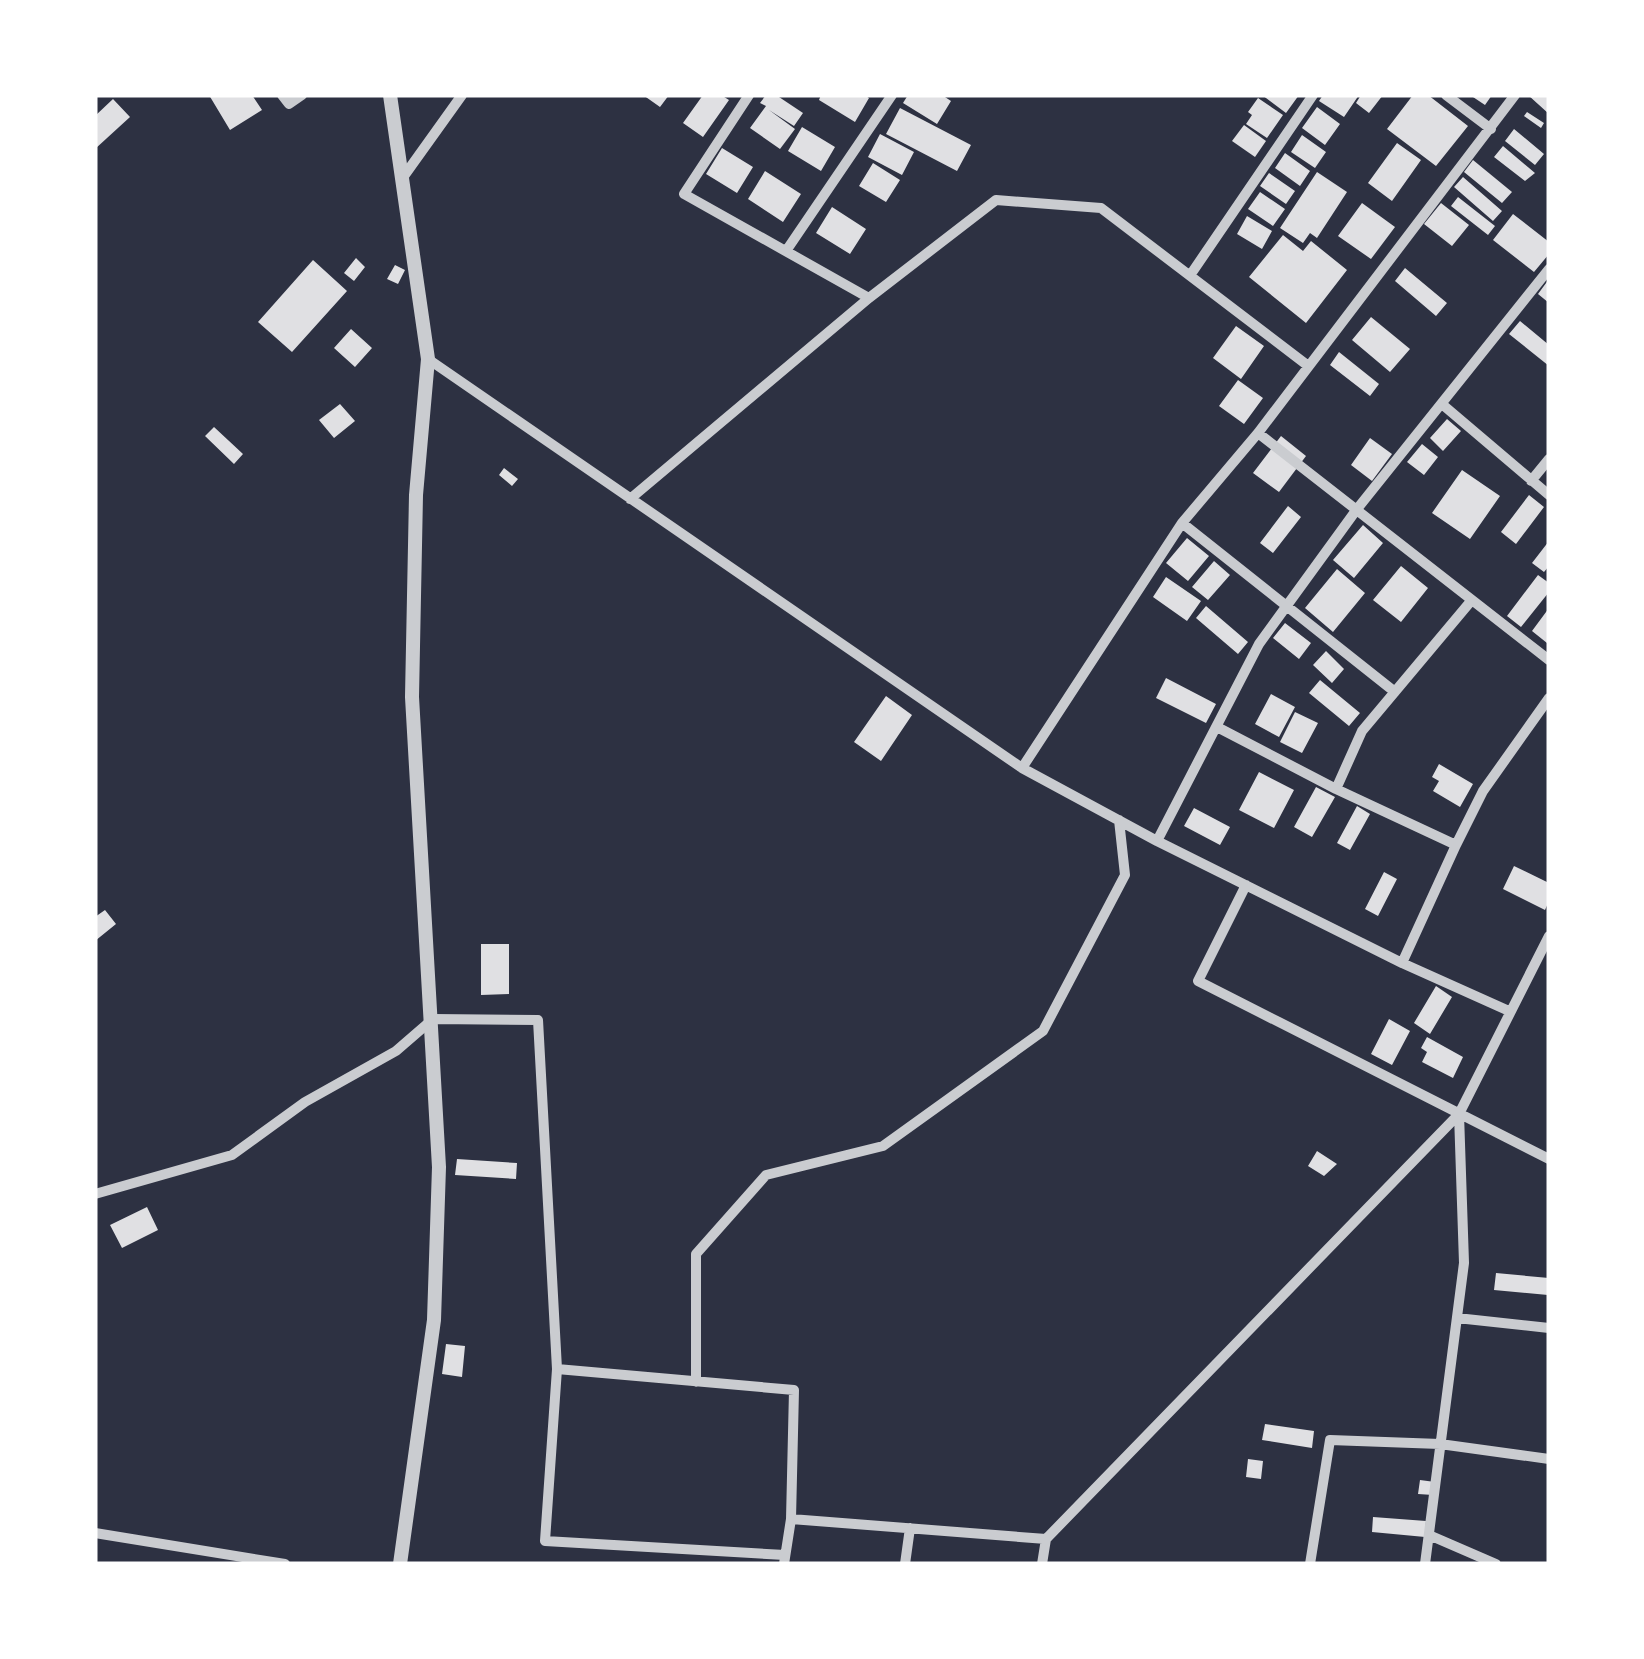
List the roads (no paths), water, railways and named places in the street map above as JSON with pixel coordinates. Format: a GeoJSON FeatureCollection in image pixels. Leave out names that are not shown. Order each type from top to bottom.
{"type":"FeatureCollection","features":[{"type":"Feature","properties":{"kind":"street"},"geometry":{"type":"LineString","coordinates":[[282,95],[289,104],[302,95]]}},
{"type":"Feature","properties":{"kind":"street"},"geometry":{"type":"LineString","coordinates":[[390,95],[428,359],[416,496],[412,697],[439,1167],[436,1294],[400,1564]]}},
{"type":"Feature","properties":{"kind":"street"},"geometry":{"type":"LineString","coordinates":[[404,176],[462,95]]}},
{"type":"Feature","properties":{"kind":"street"},"geometry":{"type":"LineString","coordinates":[[749,95],[684,194],[869,298]]}},
{"type":"Feature","properties":{"kind":"street"},"geometry":{"type":"LineString","coordinates":[[786,252],[892,95]]}},
{"type":"Feature","properties":{"kind":"street"},"geometry":{"type":"LineString","coordinates":[[1191,274],[1313,95]]}},
{"type":"Feature","properties":{"kind":"street"},"geometry":{"type":"LineString","coordinates":[[1446,95],[1490,130]]}},
{"type":"Feature","properties":{"kind":"street"},"geometry":{"type":"LineString","coordinates":[[1022,768],[1182,523],[1258,433],[1515,95]]}},
{"type":"Feature","properties":{"kind":"street"},"geometry":{"type":"LineString","coordinates":[[630,499],[869,298],[996,200],[1101,208],[1307,366]]}},
{"type":"Feature","properties":{"kind":"street"},"geometry":{"type":"LineString","coordinates":[[1157,841],[1259,644],[1357,510],[1549,269]]}},
{"type":"Feature","properties":{"kind":"street"},"geometry":{"type":"LineString","coordinates":[[428,359],[1022,768],[1157,841],[1402,963],[1509,1010]]}},
{"type":"Feature","properties":{"kind":"street"},"geometry":{"type":"LineString","coordinates":[[1443,405],[1549,495]]}},
{"type":"Feature","properties":{"kind":"street"},"geometry":{"type":"LineString","coordinates":[[1258,433],[1549,660]]}},
{"type":"Feature","properties":{"kind":"street"},"geometry":{"type":"LineString","coordinates":[[1531,481],[1549,459]]}},
{"type":"Feature","properties":{"kind":"street"},"geometry":{"type":"LineString","coordinates":[[1182,523],[1395,692]]}},
{"type":"Feature","properties":{"kind":"street"},"geometry":{"type":"LineString","coordinates":[[1336,790],[1362,731],[1471,601]]}},
{"type":"Feature","properties":{"kind":"street"},"geometry":{"type":"LineString","coordinates":[[1402,963],[1484,791],[1549,698]]}},
{"type":"Feature","properties":{"kind":"street"},"geometry":{"type":"LineString","coordinates":[[1217,727],[1336,790],[1456,845]]}},
{"type":"Feature","properties":{"kind":"street"},"geometry":{"type":"LineString","coordinates":[[696,1382],[696,1254],[766,1175],[883,1146],[1044,1031],[1125,874],[1119,820]]}},
{"type":"Feature","properties":{"kind":"street"},"geometry":{"type":"LineString","coordinates":[[1246,885],[1198,981],[1549,1159]]}},
{"type":"Feature","properties":{"kind":"street"},"geometry":{"type":"LineString","coordinates":[[1042,1564],[1046,1538],[1459,1114],[1549,936]]}},
{"type":"Feature","properties":{"kind":"street"},"geometry":{"type":"LineString","coordinates":[[95,1194],[232,1154],[305,1102],[396,1051],[433,1019],[538,1020],[556,1369],[545,1541],[785,1559],[791,1518],[794,1390],[556,1369]]}},
{"type":"Feature","properties":{"kind":"street"},"geometry":{"type":"LineString","coordinates":[[1425,1564],[1464,1263],[1459,1114]]}},
{"type":"Feature","properties":{"kind":"street"},"geometry":{"type":"LineString","coordinates":[[1456,1318],[1549,1328]]}},
{"type":"Feature","properties":{"kind":"street"},"geometry":{"type":"LineString","coordinates":[[1310,1564],[1330,1440],[1440,1444],[1549,1459]]}},
{"type":"Feature","properties":{"kind":"street"},"geometry":{"type":"LineString","coordinates":[[791,1518],[1046,1538]]}},
{"type":"Feature","properties":{"kind":"street"},"geometry":{"type":"LineString","coordinates":[[905,1564],[910,1528]]}},
{"type":"Feature","properties":{"kind":"street"},"geometry":{"type":"LineString","coordinates":[[95,1534],[285,1564]]}},
{"type":"Feature","properties":{"kind":"street"},"geometry":{"type":"LineString","coordinates":[[1429,1535],[1496,1564]]}}]}
